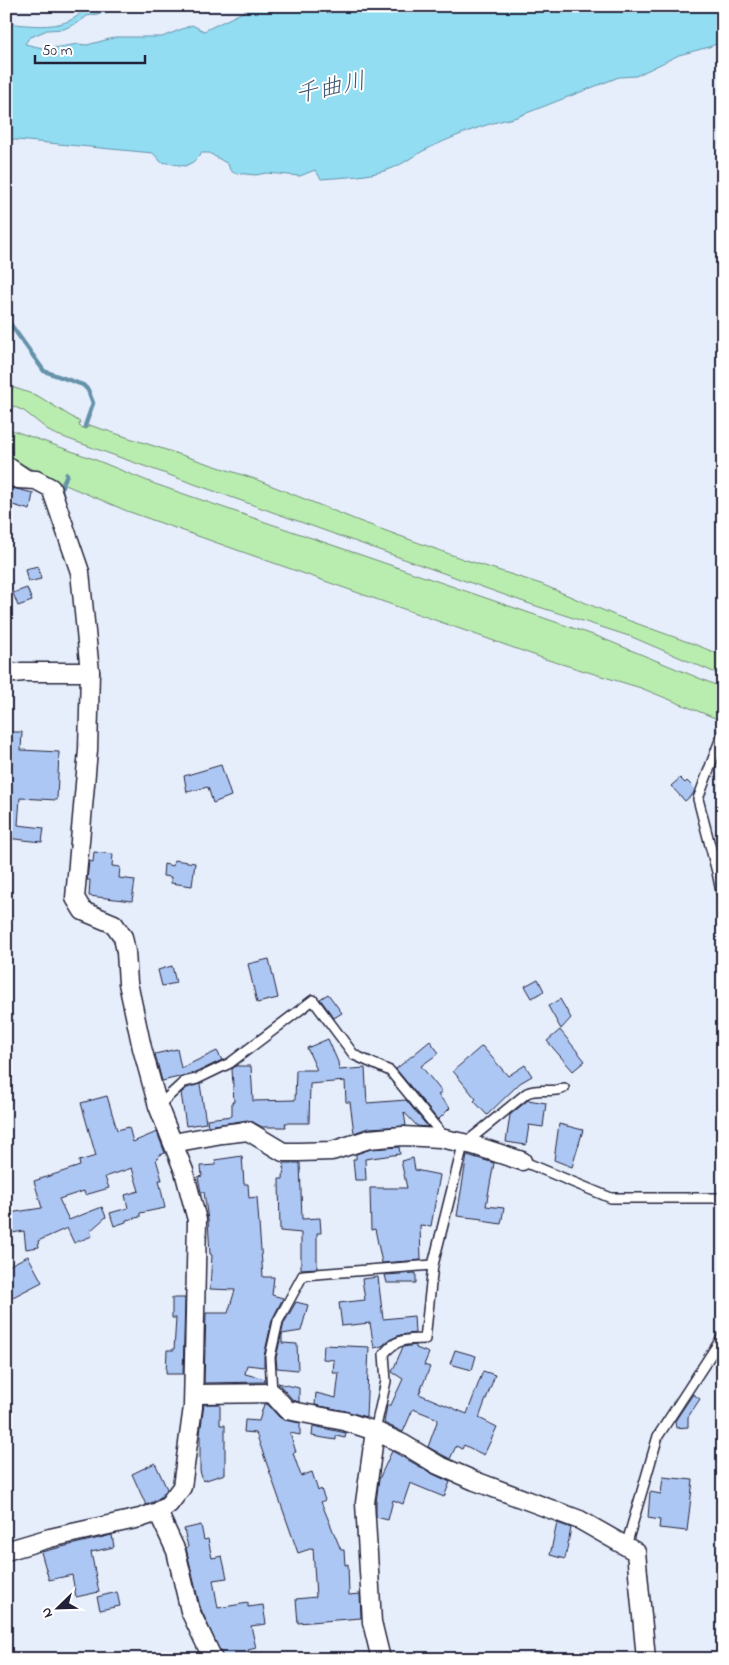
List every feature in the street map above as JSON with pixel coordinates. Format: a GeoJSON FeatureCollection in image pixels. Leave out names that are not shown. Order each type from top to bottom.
{"type":"FeatureCollection","features":[{"type":"Feature","properties":{"kind":"street"},"geometry":{"type":"LineString","coordinates":[[6,475],[18,479],[36,480],[51,488],[80,572],[90,672],[88,750],[75,898],[84,911],[114,924],[123,937],[128,983],[142,1048],[158,1106],[184,1171],[198,1220],[194,1311],[194,1394],[182,1486],[169,1504],[158,1512],[140,1518],[50,1538],[6,1551]]}},
{"type":"Feature","properties":{"kind":"street"},"geometry":{"type":"LineString","coordinates":[[6,674],[23,672],[90,672]]}},
{"type":"Feature","properties":{"kind":"street"},"geometry":{"type":"LineString","coordinates":[[174,1143],[222,1134],[248,1132],[283,1152],[332,1151],[369,1139],[403,1136],[455,1142],[522,1161]]}},
{"type":"Feature","properties":{"kind":"street"},"geometry":{"type":"LineString","coordinates":[[194,1394],[272,1393],[287,1410],[344,1421],[375,1431],[403,1444],[438,1465],[475,1481],[580,1520],[626,1546],[636,1552],[646,1659]]}},
{"type":"Feature","properties":{"kind":"street"},"geometry":{"type":"LineString","coordinates":[[375,1431],[365,1502],[372,1622],[381,1659]]}},
{"type":"Feature","properties":{"kind":"street"},"geometry":{"type":"LineString","coordinates":[[158,1512],[176,1551],[190,1611],[213,1659]]}},
{"type":"Feature","properties":{"kind":"lane"},"geometry":{"type":"LineString","coordinates":[[6,460],[36,480]]}},
{"type":"Feature","properties":{"kind":"lane"},"geometry":{"type":"LineString","coordinates":[[723,732],[698,800],[723,901]]}},
{"type":"Feature","properties":{"kind":"lane"},"geometry":{"type":"LineString","coordinates":[[158,1106],[184,1082],[197,1079],[230,1063],[313,1000],[354,1055],[390,1072],[455,1142]]}},
{"type":"Feature","properties":{"kind":"lane"},"geometry":{"type":"LineString","coordinates":[[375,1431],[386,1381],[384,1354],[390,1345],[407,1339],[425,1339],[433,1265],[455,1142],[533,1090],[558,1092],[564,1088]]}},
{"type":"Feature","properties":{"kind":"lane"},"geometry":{"type":"LineString","coordinates":[[522,1161],[611,1198],[723,1198]]}},
{"type":"Feature","properties":{"kind":"lane"},"geometry":{"type":"LineString","coordinates":[[272,1393],[270,1357],[278,1321],[303,1275],[433,1265]]}},
{"type":"Feature","properties":{"kind":"lane"},"geometry":{"type":"LineString","coordinates":[[626,1546],[658,1436],[723,1336]]}},
{"type":"Feature","properties":{"kind":"green space"},"geometry":{"type":"Polygon","coordinates":[[[6,385],[38,396],[80,422],[79,426],[86,429],[89,425],[255,479],[359,521],[463,559],[541,584],[619,617],[699,646],[723,656],[723,676],[632,637],[527,603],[52,433],[24,411],[6,403],[6,385]]]}},
{"type":"Feature","properties":{"kind":"green space"},"geometry":{"type":"Polygon","coordinates":[[[6,428],[91,458],[155,484],[599,637],[723,688],[723,719],[720,720],[641,688],[545,659],[127,511],[49,478],[6,456],[6,428]]]}},
{"type":"Feature","properties":{"kind":"water","name":"千曲川"},"geometry":{"type":"Polygon","coordinates":[[[79,6],[121,6],[108,12],[87,16],[64,29],[47,30],[29,38],[25,44],[47,49],[78,44],[87,45],[117,37],[162,37],[192,25],[204,31],[245,11],[249,6],[723,6],[723,41],[679,55],[636,76],[619,77],[514,118],[492,123],[444,141],[393,168],[366,175],[321,179],[315,170],[300,176],[234,173],[230,170],[228,164],[209,153],[202,153],[193,162],[185,166],[161,162],[153,153],[6,139],[6,23],[42,26],[60,24],[76,17],[84,8],[79,6]]]}},
{"type":"Feature","properties":{"kind":"building"},"geometry":{"type":"Polygon","coordinates":[[[8,487],[33,493],[30,510],[6,503],[8,487]]]}},
{"type":"Feature","properties":{"kind":"building"},"geometry":{"type":"Polygon","coordinates":[[[38,566],[41,579],[28,582],[25,569],[38,566]]]}},
{"type":"Feature","properties":{"kind":"building"},"geometry":{"type":"Polygon","coordinates":[[[27,588],[32,601],[18,606],[13,593],[27,588]]]}},
{"type":"Feature","properties":{"kind":"building"},"geometry":{"type":"Polygon","coordinates":[[[6,732],[22,732],[21,750],[59,752],[57,800],[20,798],[18,825],[44,828],[42,842],[6,838],[6,732]]]}},
{"type":"Feature","properties":{"kind":"building"},"geometry":{"type":"Polygon","coordinates":[[[221,765],[231,796],[213,803],[208,787],[187,792],[184,776],[221,765]]]}},
{"type":"Feature","properties":{"kind":"building"},"geometry":{"type":"Polygon","coordinates":[[[680,778],[685,783],[687,781],[695,789],[693,794],[685,801],[671,786],[680,778]]]}},
{"type":"Feature","properties":{"kind":"building"},"geometry":{"type":"Polygon","coordinates":[[[94,852],[113,854],[112,866],[120,867],[119,878],[135,880],[132,901],[89,896],[90,880],[87,880],[89,861],[93,862],[94,852]]]}},
{"type":"Feature","properties":{"kind":"building"},"geometry":{"type":"Polygon","coordinates":[[[174,860],[195,863],[192,886],[171,883],[171,877],[163,876],[164,864],[173,866],[174,860]]]}},
{"type":"Feature","properties":{"kind":"building"},"geometry":{"type":"Polygon","coordinates":[[[269,959],[278,998],[257,1003],[248,964],[269,959]]]}},
{"type":"Feature","properties":{"kind":"building"},"geometry":{"type":"Polygon","coordinates":[[[172,966],[176,983],[162,986],[158,970],[172,966]]]}},
{"type":"Feature","properties":{"kind":"building"},"geometry":{"type":"Polygon","coordinates":[[[538,979],[544,991],[532,998],[525,986],[538,979]]]}},
{"type":"Feature","properties":{"kind":"building"},"geometry":{"type":"Polygon","coordinates":[[[328,994],[342,1013],[334,1018],[320,999],[328,994]]]}},
{"type":"Feature","properties":{"kind":"building"},"geometry":{"type":"Polygon","coordinates":[[[560,999],[571,1018],[561,1029],[548,1006],[560,999]]]}},
{"type":"Feature","properties":{"kind":"building"},"geometry":{"type":"Polygon","coordinates":[[[560,1030],[585,1061],[573,1071],[547,1041],[560,1030]]]}},
{"type":"Feature","properties":{"kind":"building"},"geometry":{"type":"Polygon","coordinates":[[[328,1039],[338,1062],[339,1070],[365,1068],[367,1103],[406,1100],[428,1127],[417,1126],[404,1112],[406,1126],[368,1128],[354,1133],[350,1102],[346,1102],[345,1081],[310,1084],[309,1123],[285,1123],[286,1127],[262,1127],[247,1120],[208,1126],[207,1119],[232,1116],[232,1102],[234,1102],[232,1069],[236,1066],[251,1066],[253,1101],[295,1100],[296,1070],[317,1070],[307,1048],[328,1039]]]}},
{"type":"Feature","properties":{"kind":"building"},"geometry":{"type":"Polygon","coordinates":[[[430,1041],[439,1053],[421,1066],[442,1092],[438,1095],[450,1108],[438,1120],[396,1069],[430,1041]]]}},
{"type":"Feature","properties":{"kind":"building"},"geometry":{"type":"Polygon","coordinates":[[[482,1046],[508,1076],[525,1065],[532,1076],[520,1083],[487,1115],[474,1101],[476,1099],[453,1071],[482,1046]]]}},
{"type":"Feature","properties":{"kind":"building"},"geometry":{"type":"Polygon","coordinates":[[[177,1049],[181,1068],[217,1051],[222,1060],[195,1073],[162,1081],[155,1054],[177,1049]]]}},
{"type":"Feature","properties":{"kind":"building"},"geometry":{"type":"Polygon","coordinates":[[[200,1084],[206,1123],[186,1126],[181,1093],[187,1088],[200,1084]]]}},
{"type":"Feature","properties":{"kind":"building"},"geometry":{"type":"Polygon","coordinates":[[[107,1096],[117,1130],[129,1127],[133,1142],[157,1132],[165,1153],[156,1159],[162,1180],[159,1180],[165,1208],[140,1213],[140,1217],[126,1220],[126,1222],[114,1226],[110,1213],[128,1208],[125,1195],[139,1191],[132,1168],[105,1177],[109,1188],[85,1195],[84,1191],[59,1199],[69,1220],[102,1207],[106,1217],[90,1231],[92,1236],[74,1243],[67,1228],[38,1241],[39,1247],[26,1249],[24,1231],[12,1233],[9,1213],[42,1208],[34,1181],[80,1166],[79,1161],[96,1156],[81,1103],[107,1096]]]}},
{"type":"Feature","properties":{"kind":"building"},"geometry":{"type":"Polygon","coordinates":[[[528,1100],[546,1103],[543,1127],[529,1125],[526,1145],[506,1142],[510,1115],[528,1100]]]}},
{"type":"Feature","properties":{"kind":"building"},"geometry":{"type":"Polygon","coordinates":[[[559,1124],[583,1130],[572,1167],[554,1160],[559,1124]]]}},
{"type":"Feature","properties":{"kind":"building"},"geometry":{"type":"Polygon","coordinates":[[[399,1147],[400,1154],[365,1159],[366,1180],[355,1180],[353,1159],[356,1159],[356,1154],[371,1149],[399,1147]]]}},
{"type":"Feature","properties":{"kind":"building"},"geometry":{"type":"Polygon","coordinates":[[[467,1155],[494,1163],[486,1206],[504,1208],[501,1224],[482,1221],[483,1219],[457,1216],[467,1155]]]}},
{"type":"Feature","properties":{"kind":"building"},"geometry":{"type":"Polygon","coordinates":[[[242,1156],[244,1184],[248,1184],[249,1198],[257,1197],[263,1277],[274,1277],[272,1295],[283,1298],[272,1320],[264,1356],[264,1367],[247,1365],[245,1374],[265,1379],[265,1382],[204,1383],[206,1313],[228,1313],[235,1290],[210,1289],[212,1255],[210,1254],[204,1192],[201,1192],[198,1177],[202,1176],[201,1166],[216,1165],[215,1160],[242,1156]]]}},
{"type":"Feature","properties":{"kind":"building"},"geometry":{"type":"Polygon","coordinates":[[[413,1158],[415,1170],[440,1175],[431,1226],[420,1225],[421,1260],[382,1263],[375,1229],[371,1230],[370,1188],[407,1188],[401,1161],[413,1158]]]}},
{"type":"Feature","properties":{"kind":"building"},"geometry":{"type":"Polygon","coordinates":[[[284,1163],[300,1163],[302,1219],[320,1218],[321,1233],[317,1233],[317,1268],[301,1269],[301,1233],[280,1231],[279,1179],[283,1179],[284,1163]]]}},
{"type":"Feature","properties":{"kind":"building"},"geometry":{"type":"Polygon","coordinates":[[[28,1256],[42,1282],[11,1298],[6,1288],[6,1267],[28,1256]]]}},
{"type":"Feature","properties":{"kind":"building"},"geometry":{"type":"Polygon","coordinates":[[[416,1273],[416,1283],[387,1283],[385,1275],[416,1273]]]}},
{"type":"Feature","properties":{"kind":"building"},"geometry":{"type":"Polygon","coordinates":[[[378,1277],[383,1319],[414,1316],[415,1333],[400,1335],[382,1346],[374,1348],[370,1323],[342,1326],[339,1303],[365,1300],[362,1279],[378,1277]]]}},
{"type":"Feature","properties":{"kind":"building"},"geometry":{"type":"Polygon","coordinates":[[[172,1298],[185,1298],[183,1374],[166,1374],[167,1350],[174,1350],[176,1318],[172,1318],[172,1298]]]}},
{"type":"Feature","properties":{"kind":"building"},"geometry":{"type":"Polygon","coordinates":[[[296,1302],[308,1305],[301,1331],[282,1334],[282,1343],[297,1344],[298,1370],[277,1368],[276,1358],[284,1323],[296,1302]]]}},
{"type":"Feature","properties":{"kind":"building"},"geometry":{"type":"Polygon","coordinates":[[[324,1345],[369,1347],[366,1417],[315,1405],[316,1393],[336,1398],[339,1373],[333,1373],[334,1360],[323,1359],[324,1345]]]}},
{"type":"Feature","properties":{"kind":"building"},"geometry":{"type":"Polygon","coordinates":[[[416,1345],[416,1348],[429,1353],[424,1365],[430,1367],[419,1394],[467,1414],[483,1371],[495,1375],[479,1418],[497,1427],[484,1455],[464,1445],[462,1449],[456,1446],[450,1459],[428,1447],[438,1419],[413,1409],[403,1432],[384,1423],[387,1405],[391,1405],[403,1379],[392,1372],[403,1347],[416,1345]]]}},
{"type":"Feature","properties":{"kind":"building"},"geometry":{"type":"Polygon","coordinates":[[[455,1350],[476,1356],[472,1370],[450,1364],[455,1350]]]}},
{"type":"Feature","properties":{"kind":"building"},"geometry":{"type":"Polygon","coordinates":[[[278,1383],[299,1388],[299,1402],[293,1400],[278,1383]]]}},
{"type":"Feature","properties":{"kind":"building"},"geometry":{"type":"Polygon","coordinates":[[[693,1394],[700,1399],[688,1417],[688,1427],[676,1428],[675,1421],[693,1394]]]}},
{"type":"Feature","properties":{"kind":"building"},"geometry":{"type":"Polygon","coordinates":[[[204,1404],[220,1404],[220,1425],[225,1425],[225,1474],[203,1481],[200,1471],[200,1435],[204,1404]]]}},
{"type":"Feature","properties":{"kind":"building"},"geometry":{"type":"Polygon","coordinates":[[[264,1404],[267,1404],[284,1420],[300,1423],[300,1435],[290,1433],[296,1452],[293,1453],[301,1476],[312,1472],[318,1491],[321,1489],[325,1500],[321,1502],[341,1550],[344,1550],[345,1565],[348,1564],[349,1595],[360,1594],[361,1618],[298,1623],[296,1599],[316,1597],[313,1548],[298,1553],[256,1433],[244,1432],[245,1420],[259,1421],[264,1404]]]}},
{"type":"Feature","properties":{"kind":"building"},"geometry":{"type":"Polygon","coordinates":[[[313,1426],[346,1433],[345,1438],[336,1436],[336,1440],[312,1436],[313,1426]]]}},
{"type":"Feature","properties":{"kind":"building"},"geometry":{"type":"Polygon","coordinates":[[[392,1451],[450,1482],[444,1497],[410,1483],[403,1504],[393,1500],[388,1520],[376,1517],[379,1479],[392,1451]]]}},
{"type":"Feature","properties":{"kind":"building"},"geometry":{"type":"Polygon","coordinates":[[[155,1463],[167,1489],[162,1496],[146,1505],[132,1474],[155,1463]]]}},
{"type":"Feature","properties":{"kind":"building"},"geometry":{"type":"Polygon","coordinates":[[[663,1477],[693,1480],[687,1531],[659,1528],[660,1520],[648,1518],[650,1492],[661,1494],[663,1477]]]}},
{"type":"Feature","properties":{"kind":"building"},"geometry":{"type":"Polygon","coordinates":[[[557,1523],[571,1528],[565,1559],[550,1555],[557,1523]]]}},
{"type":"Feature","properties":{"kind":"building"},"geometry":{"type":"Polygon","coordinates":[[[201,1525],[204,1540],[208,1539],[212,1558],[222,1556],[227,1578],[213,1580],[218,1608],[248,1603],[248,1607],[263,1605],[266,1624],[251,1626],[256,1648],[248,1650],[250,1659],[223,1659],[200,1607],[186,1548],[188,1547],[184,1529],[201,1525]]]}},
{"type":"Feature","properties":{"kind":"building"},"geometry":{"type":"Polygon","coordinates":[[[112,1535],[114,1547],[91,1552],[99,1592],[76,1597],[72,1575],[49,1580],[41,1552],[112,1535]]]}},
{"type":"Feature","properties":{"kind":"building"},"geometry":{"type":"Polygon","coordinates":[[[117,1592],[120,1606],[100,1610],[97,1597],[117,1592]]]}},
{"type":"Feature","properties":{"kind":"waterway"},"geometry":{"type":"LineString","coordinates":[[6,318],[44,371],[83,385],[88,390],[93,403],[85,426]]}},
{"type":"Feature","properties":{"kind":"waterway"},"geometry":{"type":"LineString","coordinates":[[63,497],[61,489],[67,474]]}}]}
